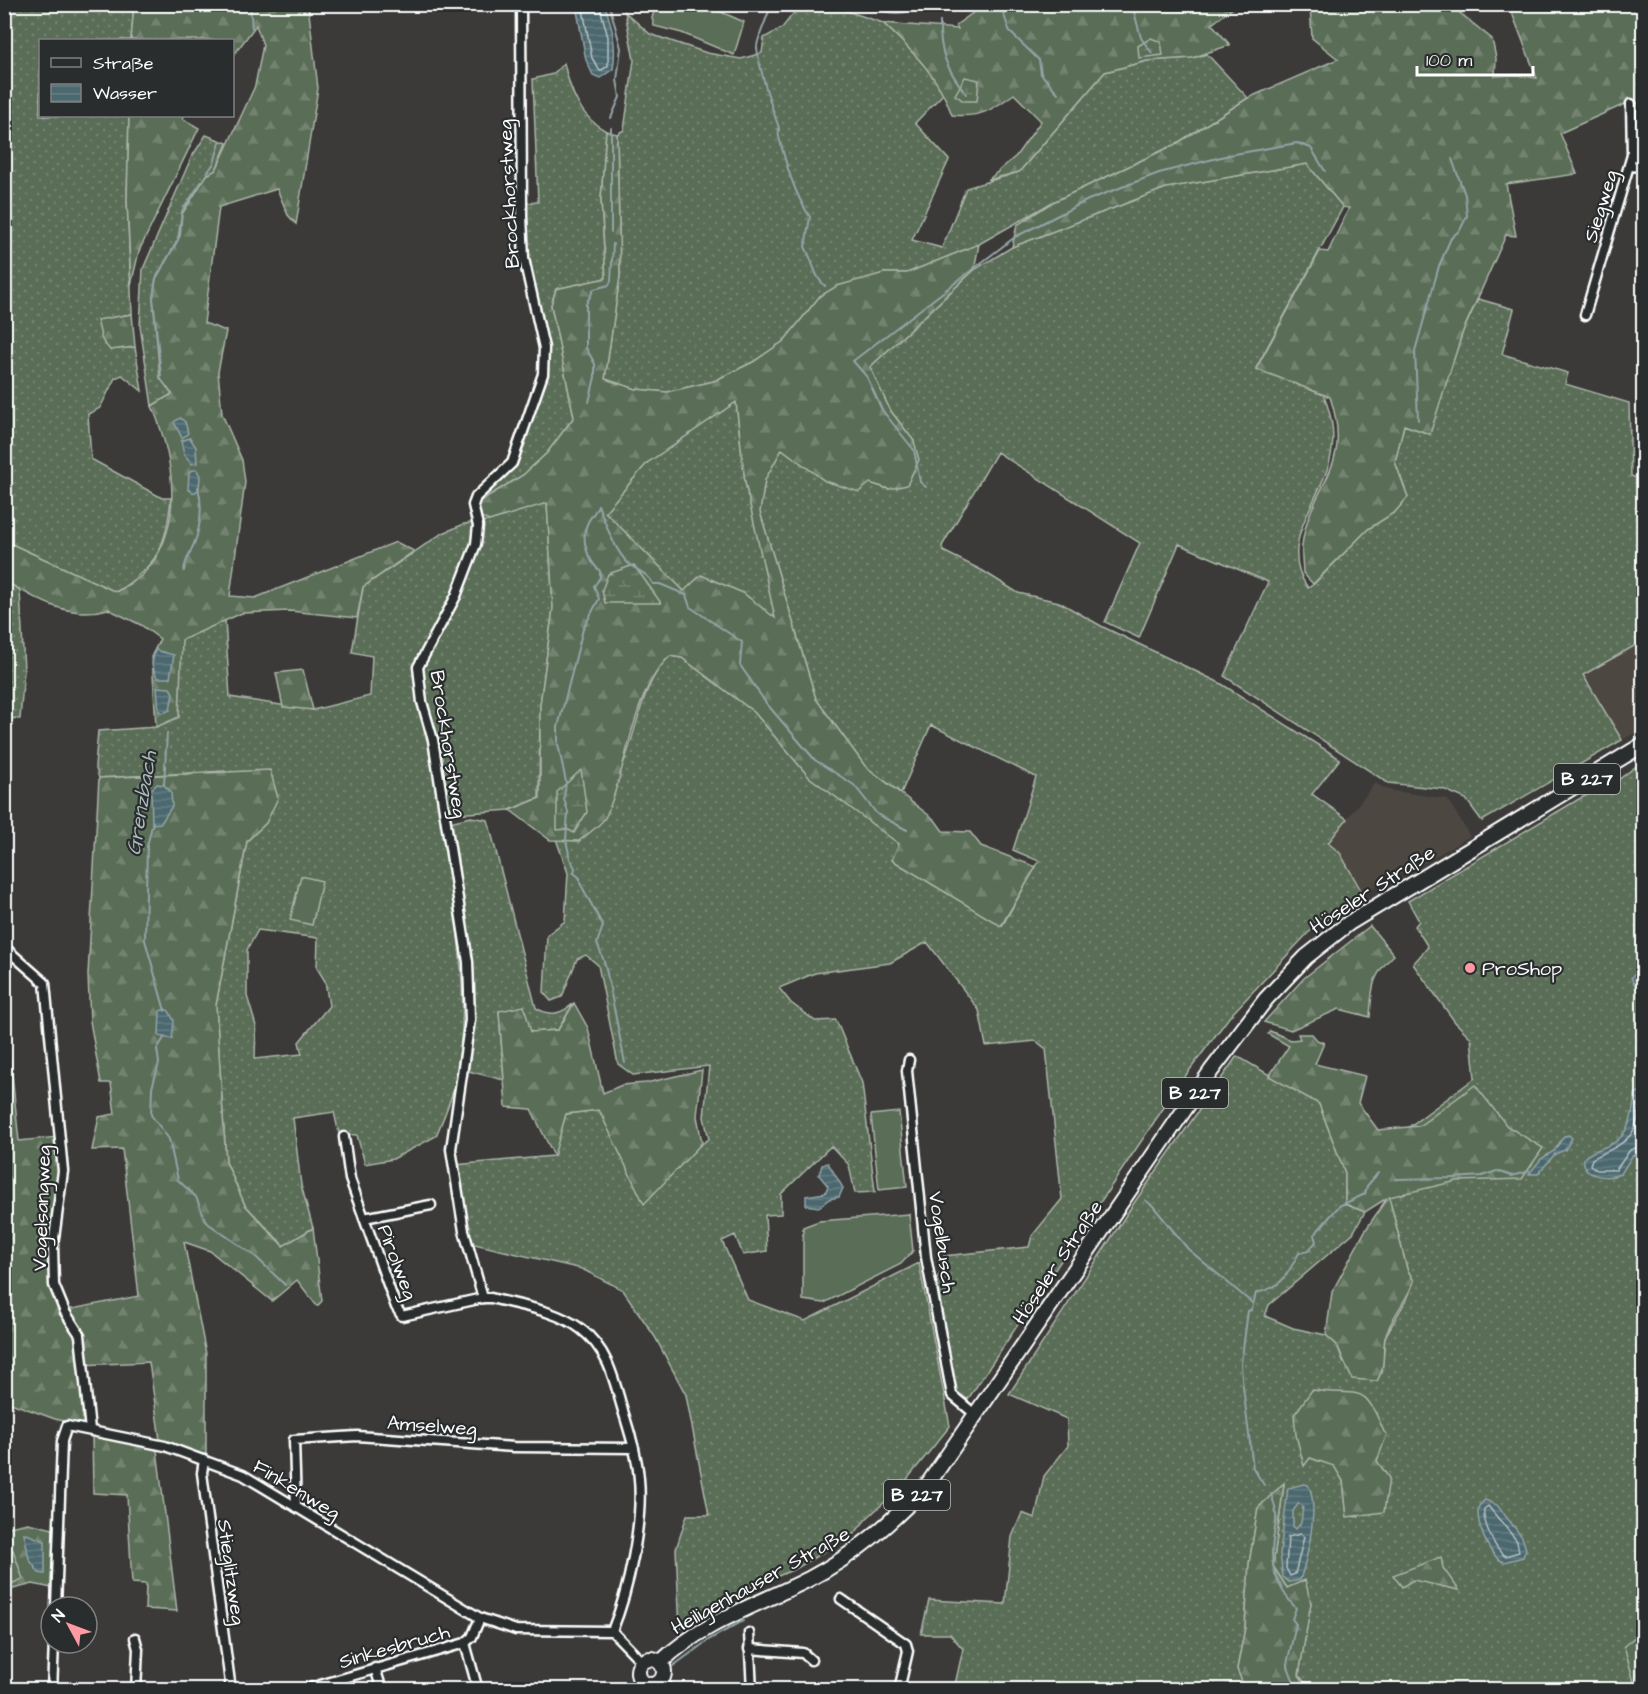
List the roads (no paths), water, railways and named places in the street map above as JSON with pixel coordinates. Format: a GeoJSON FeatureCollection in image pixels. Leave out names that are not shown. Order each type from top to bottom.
{"type":"FeatureCollection","features":[{"type":"Feature","properties":{"kind":"main road","name":"Höseler Straße"},"geometry":{"type":"LineString","coordinates":[[1012,1363],[1227,1047],[1266,999],[1306,957],[1349,923],[1386,899],[1644,744]]}},
{"type":"Feature","properties":{"kind":"main road","name":"Heiligenhauser Straße"},"geometry":{"type":"LineString","coordinates":[[661,1662],[724,1618],[810,1578],[868,1541],[899,1515],[928,1484],[1012,1363]]}},
{"type":"Feature","properties":{"kind":"main road"},"geometry":{"type":"LineString","coordinates":[[653,1659],[661,1662],[665,1685],[638,1685],[638,1671],[642,1662],[653,1659]]}},
{"type":"Feature","properties":{"kind":"street","name":"Brockhorstweg"},"geometry":{"type":"LineString","coordinates":[[483,1298],[464,1231],[452,1164],[450,1138],[468,1037],[470,996],[468,962],[433,740],[422,702],[418,667],[456,596],[476,544],[478,526],[473,505],[476,497],[512,462],[543,374],[544,348],[525,259],[522,216],[521,4]]}},
{"type":"Feature","properties":{"kind":"street","name":"Siegweg"},"geometry":{"type":"LineString","coordinates":[[1585,315],[1632,155],[1631,104]]}},
{"type":"Feature","properties":{"kind":"street"},"geometry":{"type":"LineString","coordinates":[[1629,166],[1644,167]]}},
{"type":"Feature","properties":{"kind":"street","name":"Vogelsangweg"},"geometry":{"type":"LineString","coordinates":[[4,946],[45,983],[57,1089],[63,1171],[53,1246],[54,1285],[65,1312],[80,1335],[90,1430]]}},
{"type":"Feature","properties":{"kind":"street","name":"Vogelbusch"},"geometry":{"type":"LineString","coordinates":[[909,1060],[907,1071],[926,1257],[952,1395],[976,1416]]}},
{"type":"Feature","properties":{"kind":"street","name":"Pirolweg"},"geometry":{"type":"LineString","coordinates":[[344,1137],[350,1179],[402,1316],[483,1298]]}},
{"type":"Feature","properties":{"kind":"street","name":"Pirolweg"},"geometry":{"type":"LineString","coordinates":[[364,1218],[430,1205]]}},
{"type":"Feature","properties":{"kind":"street"},"geometry":{"type":"LineString","coordinates":[[483,1298],[557,1316],[581,1329],[593,1341],[611,1367],[634,1448],[639,1477],[640,1504],[634,1546],[612,1631],[642,1662]]}},
{"type":"Feature","properties":{"kind":"street","name":"Finkenweg"},"geometry":{"type":"LineString","coordinates":[[56,1595],[62,1441],[67,1426],[165,1446],[243,1475],[480,1618],[492,1623],[516,1630],[612,1631]]}},
{"type":"Feature","properties":{"kind":"street","name":"Amselweg"},"geometry":{"type":"LineString","coordinates":[[296,1507],[294,1440],[357,1436],[514,1447],[634,1448]]}},
{"type":"Feature","properties":{"kind":"street","name":"Stieglitzweg"},"geometry":{"type":"LineString","coordinates":[[204,1460],[202,1473],[231,1689]]}},
{"type":"Feature","properties":{"kind":"street"},"geometry":{"type":"LineString","coordinates":[[841,1599],[906,1644],[908,1651],[899,1689]]}},
{"type":"Feature","properties":{"kind":"street","name":"Sinkesbruch"},"geometry":{"type":"LineString","coordinates":[[303,1689],[465,1643],[472,1637],[480,1618]]}},
{"type":"Feature","properties":{"kind":"street"},"geometry":{"type":"LineString","coordinates":[[749,1633],[752,1689]]}},
{"type":"Feature","properties":{"kind":"street"},"geometry":{"type":"LineString","coordinates":[[135,1638],[138,1649],[136,1689]]}},
{"type":"Feature","properties":{"kind":"street"},"geometry":{"type":"LineString","coordinates":[[465,1643],[478,1689]]}},
{"type":"Feature","properties":{"kind":"street"},"geometry":{"type":"LineString","coordinates":[[749,1649],[803,1653],[811,1660]]}},
{"type":"Feature","properties":{"kind":"street"},"geometry":{"type":"LineString","coordinates":[[52,1689],[53,1655]]}},
{"type":"Feature","properties":{"kind":"street"},"geometry":{"type":"LineString","coordinates":[[375,1668],[382,1689]]}},
{"type":"Feature","properties":{"kind":"water"},"geometry":{"type":"Polygon","coordinates":[[[576,5],[605,5],[613,37],[614,61],[613,69],[600,78],[593,75],[586,60],[576,5]]]}},
{"type":"Feature","properties":{"kind":"water"},"geometry":{"type":"Polygon","coordinates":[[[180,418],[185,422],[188,433],[182,438],[174,422],[180,418]]]}},
{"type":"Feature","properties":{"kind":"water"},"geometry":{"type":"Polygon","coordinates":[[[190,438],[196,447],[197,463],[192,464],[184,454],[181,441],[190,438]]]}},
{"type":"Feature","properties":{"kind":"water"},"geometry":{"type":"Polygon","coordinates":[[[197,470],[200,476],[199,489],[194,493],[188,489],[189,472],[197,470]]]}},
{"type":"Feature","properties":{"kind":"water"},"geometry":{"type":"Polygon","coordinates":[[[155,650],[174,655],[170,678],[157,678],[152,664],[155,650]]]}},
{"type":"Feature","properties":{"kind":"water"},"geometry":{"type":"Polygon","coordinates":[[[157,687],[170,688],[173,693],[170,710],[163,713],[159,711],[157,687]]]}},
{"type":"Feature","properties":{"kind":"water"},"geometry":{"type":"Polygon","coordinates":[[[157,784],[164,785],[171,792],[172,806],[161,823],[152,824],[151,790],[157,784]]]}},
{"type":"Feature","properties":{"kind":"water"},"geometry":{"type":"Polygon","coordinates":[[[1643,966],[1643,990],[1636,987],[1631,978],[1643,966]]]}},
{"type":"Feature","properties":{"kind":"water"},"geometry":{"type":"Polygon","coordinates":[[[165,1009],[169,1011],[174,1021],[172,1039],[159,1036],[160,1011],[165,1009]]]}},
{"type":"Feature","properties":{"kind":"water"},"geometry":{"type":"Polygon","coordinates":[[[1643,1090],[1643,1151],[1632,1156],[1621,1174],[1603,1176],[1591,1173],[1584,1165],[1584,1158],[1593,1151],[1617,1141],[1622,1136],[1629,1123],[1635,1094],[1643,1090]]]}},
{"type":"Feature","properties":{"kind":"water"},"geometry":{"type":"Polygon","coordinates":[[[1569,1135],[1572,1138],[1565,1150],[1555,1154],[1538,1174],[1529,1174],[1541,1159],[1554,1151],[1564,1136],[1569,1135]]]}},
{"type":"Feature","properties":{"kind":"water"},"geometry":{"type":"Polygon","coordinates":[[[828,1163],[843,1188],[839,1197],[829,1199],[819,1207],[806,1205],[806,1196],[825,1193],[828,1186],[819,1175],[822,1165],[828,1163]]]}},
{"type":"Feature","properties":{"kind":"water"},"geometry":{"type":"Polygon","coordinates":[[[1308,1485],[1313,1505],[1309,1546],[1300,1580],[1289,1582],[1283,1577],[1280,1554],[1288,1488],[1308,1485]],[[1299,1503],[1293,1511],[1293,1526],[1296,1529],[1301,1523],[1303,1506],[1299,1503]]]}},
{"type":"Feature","properties":{"kind":"water"},"geometry":{"type":"Polygon","coordinates":[[[1485,1500],[1497,1505],[1522,1537],[1526,1549],[1523,1557],[1504,1562],[1498,1559],[1488,1546],[1481,1529],[1478,1512],[1479,1506],[1485,1500]]]}},
{"type":"Feature","properties":{"kind":"water"},"geometry":{"type":"Polygon","coordinates":[[[24,1533],[45,1541],[45,1574],[39,1573],[29,1559],[24,1533]]]}},
{"type":"Feature","properties":{"kind":"waterway","name":"Grenzbach"},"geometry":{"type":"LineString","coordinates":[[250,4],[252,28]]}},
{"type":"Feature","properties":{"kind":"waterway"},"geometry":{"type":"LineString","coordinates":[[609,4],[621,48],[617,80],[620,97],[611,118]]}},
{"type":"Feature","properties":{"kind":"waterway"},"geometry":{"type":"LineString","coordinates":[[771,4],[757,48],[788,168],[799,198],[810,217],[805,247],[818,278],[825,286]]}},
{"type":"Feature","properties":{"kind":"waterway"},"geometry":{"type":"LineString","coordinates":[[863,4],[893,13],[908,11],[922,4]]}},
{"type":"Feature","properties":{"kind":"waterway"},"geometry":{"type":"LineString","coordinates":[[1000,4],[1010,32],[1039,60],[1041,74],[1058,93]]}},
{"type":"Feature","properties":{"kind":"waterway"},"geometry":{"type":"LineString","coordinates":[[1132,4],[1141,38],[1152,53]]}},
{"type":"Feature","properties":{"kind":"waterway"},"geometry":{"type":"LineString","coordinates":[[940,21],[945,60],[966,94]]}},
{"type":"Feature","properties":{"kind":"waterway"},"geometry":{"type":"LineString","coordinates":[[611,128],[611,232]]}},
{"type":"Feature","properties":{"kind":"waterway","name":"Grenzbach"},"geometry":{"type":"LineString","coordinates":[[161,376],[153,298],[156,278],[178,240],[182,211],[214,163],[220,142]]}},
{"type":"Feature","properties":{"kind":"waterway"},"geometry":{"type":"LineString","coordinates":[[926,487],[920,482],[914,450],[882,410],[867,377],[853,361],[1015,237],[1088,200],[1159,173],[1229,155],[1297,143],[1311,148],[1325,171]]}},
{"type":"Feature","properties":{"kind":"waterway"},"geometry":{"type":"LineString","coordinates":[[1418,420],[1415,351],[1439,266],[1451,238],[1460,230],[1467,216],[1465,195],[1452,159]]}},
{"type":"Feature","properties":{"kind":"waterway"},"geometry":{"type":"LineString","coordinates":[[589,402],[595,377],[595,364],[586,348],[586,304],[594,289],[609,285],[611,281],[613,244]]}},
{"type":"Feature","properties":{"kind":"waterway","name":"Grenzbach"},"geometry":{"type":"LineString","coordinates":[[184,571],[196,540],[199,523],[198,487]]}},
{"type":"Feature","properties":{"kind":"waterway"},"geometry":{"type":"LineString","coordinates":[[598,505],[588,522],[585,542],[588,555],[600,571],[600,578],[594,586],[599,599],[583,629],[558,727],[558,744],[566,782],[564,799],[568,812],[566,840],[570,859],[575,868],[574,873],[580,878],[580,883],[603,926],[597,943],[605,964],[625,1063]]}},
{"type":"Feature","properties":{"kind":"waterway"},"geometry":{"type":"LineString","coordinates":[[598,505],[613,541],[628,563],[647,576],[653,584],[660,584],[686,595],[690,607],[742,642],[740,665],[766,703],[815,760],[854,785],[877,814],[907,830]]}},
{"type":"Feature","properties":{"kind":"waterway","name":"Grenzbach"},"geometry":{"type":"LineString","coordinates":[[164,785],[167,733]]}},
{"type":"Feature","properties":{"kind":"waterway","name":"Grenzbach"},"geometry":{"type":"LineString","coordinates":[[153,822],[147,846],[145,940],[165,1011]]}},
{"type":"Feature","properties":{"kind":"waterway","name":"Grenzbach"},"geometry":{"type":"LineString","coordinates":[[164,1038],[157,1049],[159,1063],[152,1088],[151,1115],[169,1139],[178,1180],[196,1197],[206,1222],[256,1257],[285,1285]]}},
{"type":"Feature","properties":{"kind":"waterway"},"geometry":{"type":"LineString","coordinates":[[1395,1179],[1482,1176],[1497,1171],[1512,1176],[1529,1171]]}},
{"type":"Feature","properties":{"kind":"waterway"},"geometry":{"type":"LineString","coordinates":[[1264,1485],[1253,1468],[1242,1378],[1241,1364],[1248,1311],[1252,1309],[1256,1293],[1278,1284],[1299,1253],[1308,1251],[1316,1242],[1314,1235],[1339,1206],[1365,1194],[1367,1186],[1378,1173]]}},
{"type":"Feature","properties":{"kind":"waterway"},"geometry":{"type":"LineString","coordinates":[[1145,1200],[1153,1206],[1188,1249],[1252,1303]]}},
{"type":"Feature","properties":{"kind":"waterway"},"geometry":{"type":"LineString","coordinates":[[1271,1494],[1276,1512],[1272,1562],[1283,1590],[1296,1608],[1292,1619],[1296,1624],[1287,1664],[1297,1690]]}},
{"type":"Feature","properties":{"kind":"waterway"},"geometry":{"type":"LineString","coordinates":[[673,1666],[710,1639],[743,1621]]}},
{"type":"Feature","properties":{"kind":"place","name":"ProShop"},"geometry":{"type":"Point","coordinates":[1470,968]}}]}
